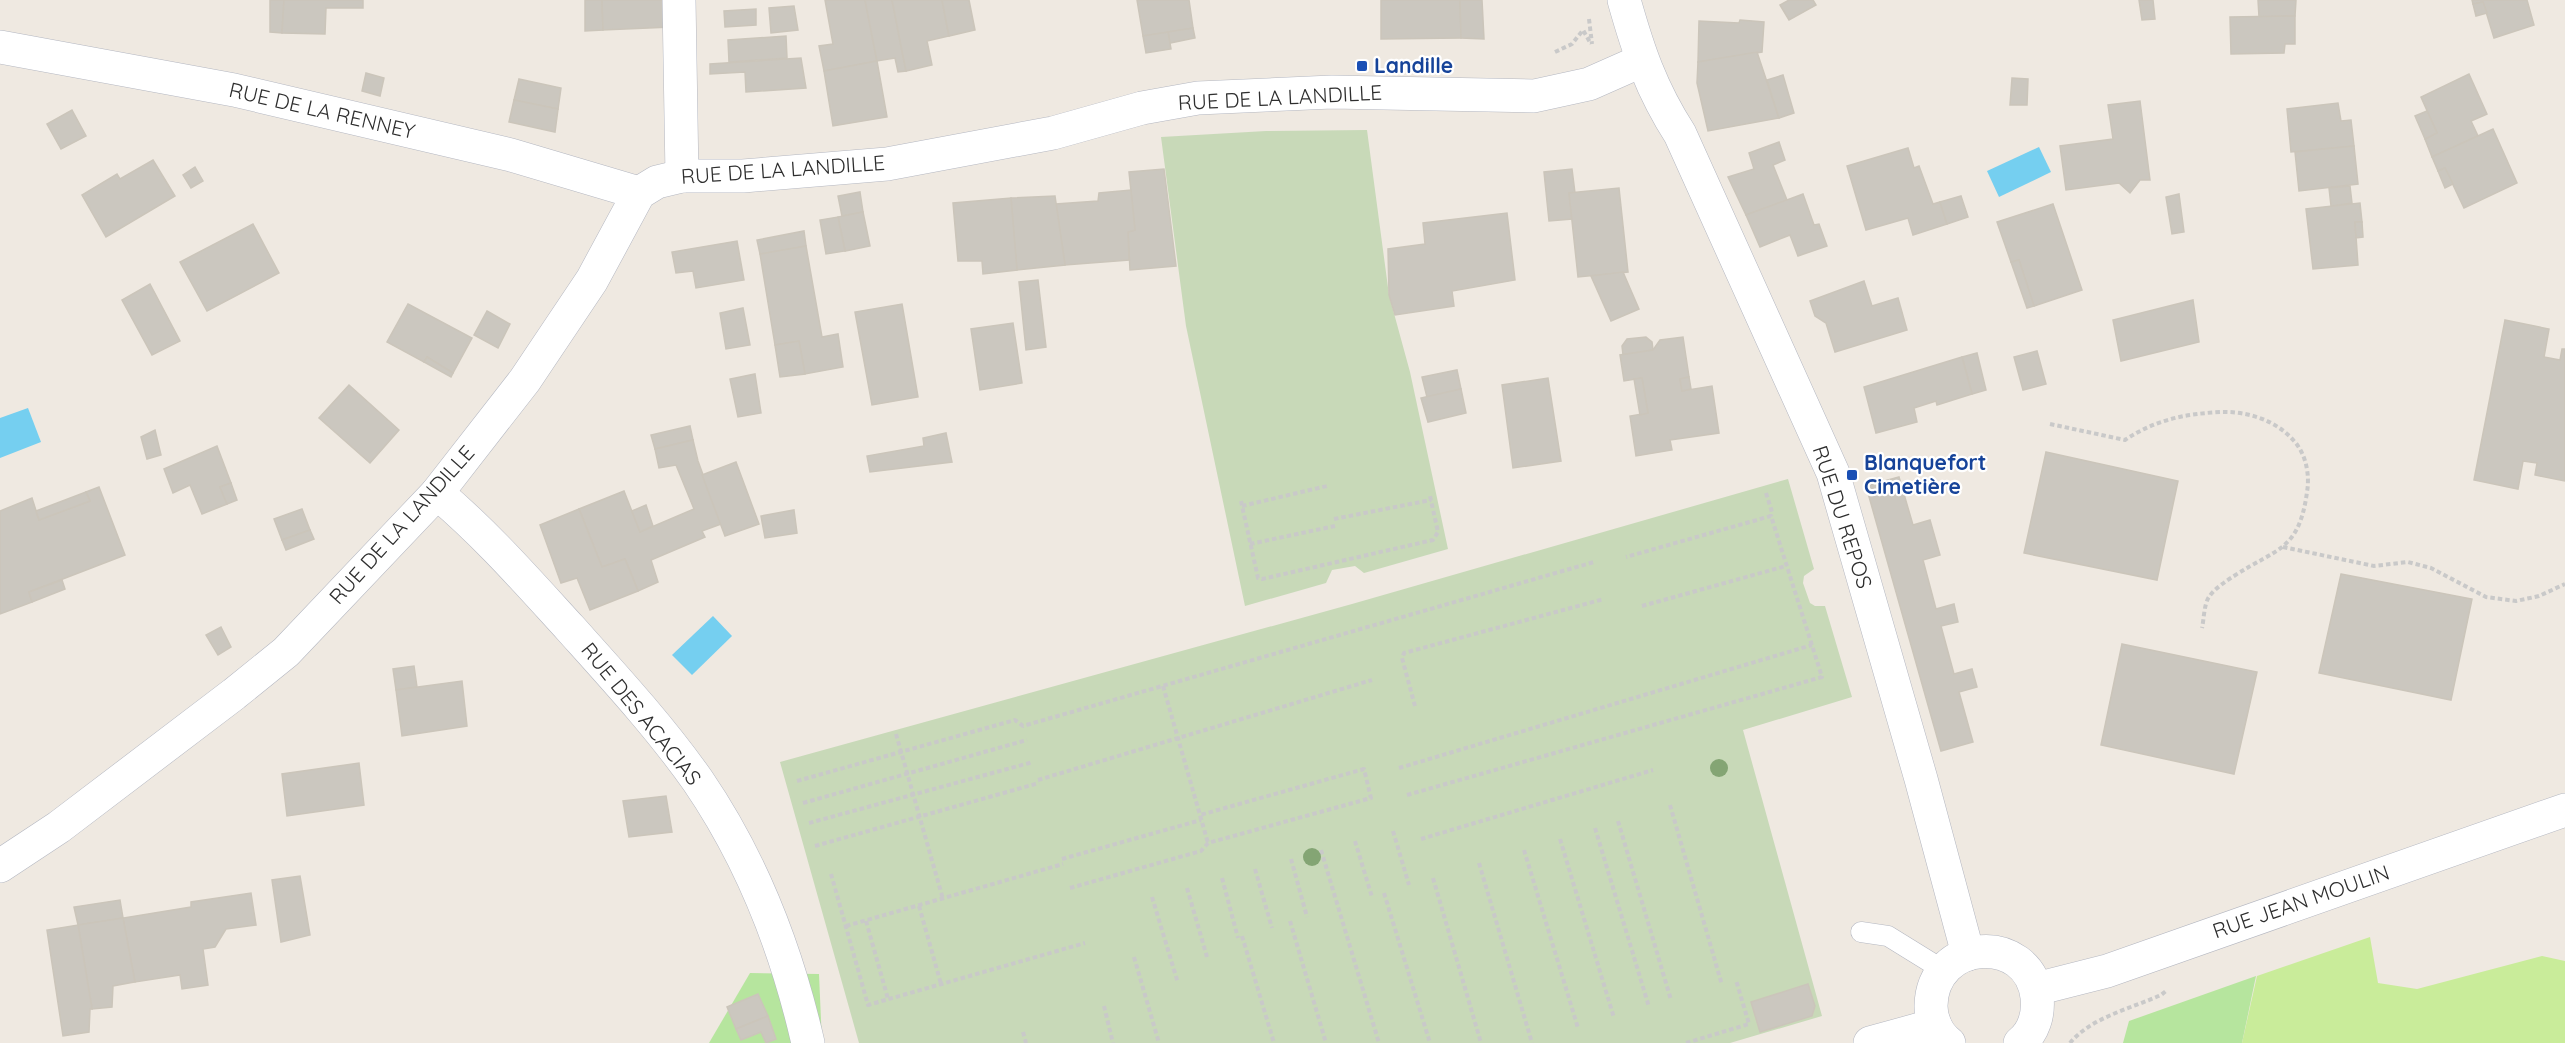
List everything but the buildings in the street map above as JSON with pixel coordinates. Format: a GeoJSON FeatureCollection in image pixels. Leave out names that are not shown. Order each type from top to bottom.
{"type":"FeatureCollection","features":[{"type":"Feature","properties":{"kind":"street"},"geometry":{"type":"LineString","coordinates":[[679,0],[682,176]]}},
{"type":"Feature","properties":{"kind":"street","name":"RUE DU REPOS"},"geometry":{"type":"LineString","coordinates":[[1624,0],[1641,61],[1680,134],[1833,473],[1921,779],[1955,962]]}},
{"type":"Feature","properties":{"kind":"street","name":"RUE DE LA RENNEY"},"geometry":{"type":"LineString","coordinates":[[0,47],[234,90],[511,155],[639,193]]}},
{"type":"Feature","properties":{"kind":"street","name":"RUE DE LA LANDILLE"},"geometry":{"type":"LineString","coordinates":[[0,866],[59,827],[286,652],[437,492],[525,380],[592,280],[639,193],[657,182],[682,176],[743,176],[887,164],[1053,133],[1142,108],[1198,98],[1332,92],[1534,96],[1589,84],[1641,61]]}},
{"type":"Feature","properties":{"kind":"street","name":"RUE DES ACACIAS"},"geometry":{"type":"LineString","coordinates":[[437,492],[482,534],[597,658],[668,742],[698,782],[743,860],[759,894],[796,991],[808,1043]]}},
{"type":"Feature","properties":{"kind":"street","name":"RUE JEAN MOULIN"},"geometry":{"type":"LineString","coordinates":[[2036,989],[2107,971],[2565,810]]}},
{"type":"Feature","properties":{"kind":"street"},"geometry":{"type":"LineString","coordinates":[[1870,1043],[1942,1034],[1931,1011],[1935,983],[1955,962],[1984,951],[1993,952],[2017,962],[2029,974],[2036,989],[2038,1007],[2034,1024],[2020,1043]]}},
{"type":"Feature","properties":{"kind":"lane"},"geometry":{"type":"LineString","coordinates":[[1861,932],[1888,936],[1955,962]]}},
{"type":"Feature","properties":{"kind":"path"},"geometry":{"type":"LineString","coordinates":[[1554,53],[1572,44],[1583,30],[1593,47],[1588,12]]}},
{"type":"Feature","properties":{"kind":"path"},"geometry":{"type":"LineString","coordinates":[[2050,424],[2125,440],[2159,421],[2189,414],[2228,412],[2261,418],[2284,429],[2297,444],[2305,462],[2308,483],[2299,527],[2274,555],[2226,581],[2208,597],[2202,628]]}},
{"type":"Feature","properties":{"kind":"path"},"geometry":{"type":"LineString","coordinates":[[1327,486],[1242,504],[1258,578],[1262,579],[1433,540],[1438,532],[1431,498],[1334,519]]}},
{"type":"Feature","properties":{"kind":"path"},"geometry":{"type":"LineString","coordinates":[[1407,795],[1822,677],[1786,566],[1766,493]]}},
{"type":"Feature","properties":{"kind":"path"},"geometry":{"type":"LineString","coordinates":[[1626,557],[1771,516]]}},
{"type":"Feature","properties":{"kind":"path"},"geometry":{"type":"LineString","coordinates":[[1250,544],[1335,526]]}},
{"type":"Feature","properties":{"kind":"path"},"geometry":{"type":"LineString","coordinates":[[2283,547],[2374,566],[2408,562],[2431,568],[2486,597],[2516,601],[2540,596],[2565,584]]}},
{"type":"Feature","properties":{"kind":"path"},"geometry":{"type":"LineString","coordinates":[[797,781],[1015,720],[1023,726],[1594,562]]}},
{"type":"Feature","properties":{"kind":"path"},"geometry":{"type":"LineString","coordinates":[[1642,606],[1786,566]]}},
{"type":"Feature","properties":{"kind":"path"},"geometry":{"type":"LineString","coordinates":[[1415,706],[1402,654],[1604,599]]}},
{"type":"Feature","properties":{"kind":"path"},"geometry":{"type":"LineString","coordinates":[[1399,768],[1812,645]]}},
{"type":"Feature","properties":{"kind":"path"},"geometry":{"type":"LineString","coordinates":[[815,846],[1372,680]]}},
{"type":"Feature","properties":{"kind":"path"},"geometry":{"type":"LineString","coordinates":[[1163,686],[1208,843]]}},
{"type":"Feature","properties":{"kind":"path"},"geometry":{"type":"LineString","coordinates":[[896,734],[943,899]]}},
{"type":"Feature","properties":{"kind":"path"},"geometry":{"type":"LineString","coordinates":[[804,803],[1027,740]]}},
{"type":"Feature","properties":{"kind":"path"},"geometry":{"type":"LineString","coordinates":[[809,823],[1033,762]]}},
{"type":"Feature","properties":{"kind":"path"},"geometry":{"type":"LineString","coordinates":[[846,926],[943,899],[1201,818],[1364,770],[1371,798],[1208,843],[1201,850],[1070,888]]}},
{"type":"Feature","properties":{"kind":"path"},"geometry":{"type":"LineString","coordinates":[[1421,839],[1653,770]]}},
{"type":"Feature","properties":{"kind":"path"},"geometry":{"type":"LineString","coordinates":[[1670,805],[1722,984]]}},
{"type":"Feature","properties":{"kind":"path"},"geometry":{"type":"LineString","coordinates":[[1618,821],[1671,1000]]}},
{"type":"Feature","properties":{"kind":"path"},"geometry":{"type":"LineString","coordinates":[[1595,828],[1649,1007]]}},
{"type":"Feature","properties":{"kind":"path"},"geometry":{"type":"LineString","coordinates":[[1393,831],[1409,885]]}},
{"type":"Feature","properties":{"kind":"path"},"geometry":{"type":"LineString","coordinates":[[1560,838],[1614,1018]]}},
{"type":"Feature","properties":{"kind":"path"},"geometry":{"type":"LineString","coordinates":[[1355,842],[1372,897]]}},
{"type":"Feature","properties":{"kind":"path"},"geometry":{"type":"LineString","coordinates":[[1321,850],[1379,1043]]}},
{"type":"Feature","properties":{"kind":"path"},"geometry":{"type":"LineString","coordinates":[[1524,850],[1578,1028]]}},
{"type":"Feature","properties":{"kind":"path"},"geometry":{"type":"LineString","coordinates":[[1291,859],[1307,917]]}},
{"type":"Feature","properties":{"kind":"path"},"geometry":{"type":"LineString","coordinates":[[1479,863],[1532,1042]]}},
{"type":"Feature","properties":{"kind":"path"},"geometry":{"type":"LineString","coordinates":[[1255,869],[1272,927]]}},
{"type":"Feature","properties":{"kind":"path"},"geometry":{"type":"LineString","coordinates":[[831,873],[868,1005],[1085,944]]}},
{"type":"Feature","properties":{"kind":"path"},"geometry":{"type":"LineString","coordinates":[[1222,878],[1274,1043]]}},
{"type":"Feature","properties":{"kind":"path"},"geometry":{"type":"LineString","coordinates":[[1433,878],[1481,1043]]}},
{"type":"Feature","properties":{"kind":"path"},"geometry":{"type":"LineString","coordinates":[[1187,888],[1207,957]]}},
{"type":"Feature","properties":{"kind":"path"},"geometry":{"type":"LineString","coordinates":[[1384,893],[1430,1043]]}},
{"type":"Feature","properties":{"kind":"path"},"geometry":{"type":"LineString","coordinates":[[1152,897],[1178,983]]}},
{"type":"Feature","properties":{"kind":"path"},"geometry":{"type":"LineString","coordinates":[[919,906],[941,984]]}},
{"type":"Feature","properties":{"kind":"path"},"geometry":{"type":"LineString","coordinates":[[866,921],[888,999]]}},
{"type":"Feature","properties":{"kind":"path"},"geometry":{"type":"LineString","coordinates":[[1290,921],[1326,1043]]}},
{"type":"Feature","properties":{"kind":"path"},"geometry":{"type":"LineString","coordinates":[[1134,957],[1159,1043]]}},
{"type":"Feature","properties":{"kind":"path"},"geometry":{"type":"LineString","coordinates":[[1686,1043],[1749,1024],[1736,980]]}},
{"type":"Feature","properties":{"kind":"path"},"geometry":{"type":"LineString","coordinates":[[1104,1006],[1113,1043]]}},
{"type":"Feature","properties":{"kind":"path"},"geometry":{"type":"LineString","coordinates":[[2070,1043],[2076,1036],[2100,1022],[2131,1009]]}},
{"type":"Feature","properties":{"kind":"path"},"geometry":{"type":"LineString","coordinates":[[1023,1032],[1026,1043]]}},
{"type":"Feature","properties":{"kind":"green space"},"geometry":{"type":"Polygon","coordinates":[[[1367,130],[1389,295],[1410,372],[1448,549],[1364,573],[1355,566],[1332,570],[1326,583],[1245,606],[1186,326],[1161,137],[1266,131],[1367,130]]]}},
{"type":"Feature","properties":{"kind":"green space"},"geometry":{"type":"Polygon","coordinates":[[[1788,479],[1814,569],[1804,576],[1803,583],[1810,603],[1815,606],[1825,606],[1852,697],[1743,730],[1822,1016],[1730,1043],[859,1043],[780,762],[1352,604],[1788,479]]]}},
{"type":"Feature","properties":{"kind":"green space"},"geometry":{"type":"Polygon","coordinates":[[[2370,937],[2378,983],[2417,989],[2542,956],[2565,961],[2565,1043],[2242,1043],[2257,976],[2370,937]]]}},
{"type":"Feature","properties":{"kind":"green space"},"geometry":{"type":"Polygon","coordinates":[[[750,973],[819,974],[822,1043],[709,1043],[750,973]]]}},
{"type":"Feature","properties":{"kind":"green space"},"geometry":{"type":"Polygon","coordinates":[[[2256,976],[2242,1043],[2123,1043],[2129,1021],[2256,976]]]}},
{"type":"Feature","properties":{"kind":"water"},"geometry":{"type":"Polygon","coordinates":[[[2039,147],[2051,172],[1999,197],[1987,171],[2039,147]]]}},
{"type":"Feature","properties":{"kind":"water"},"geometry":{"type":"Polygon","coordinates":[[[28,408],[41,442],[0,458],[0,418],[28,408]]]}},
{"type":"Feature","properties":{"kind":"water"},"geometry":{"type":"Polygon","coordinates":[[[713,616],[732,636],[692,675],[672,655],[713,616]]]}},
{"type":"Feature","properties":{"kind":"place","name":"Landille"},"geometry":{"type":"Point","coordinates":[1362,66]}},
{"type":"Feature","properties":{"kind":"place","name":"Blanquefort Cimetière"},"geometry":{"type":"Point","coordinates":[1852,475]}}]}
